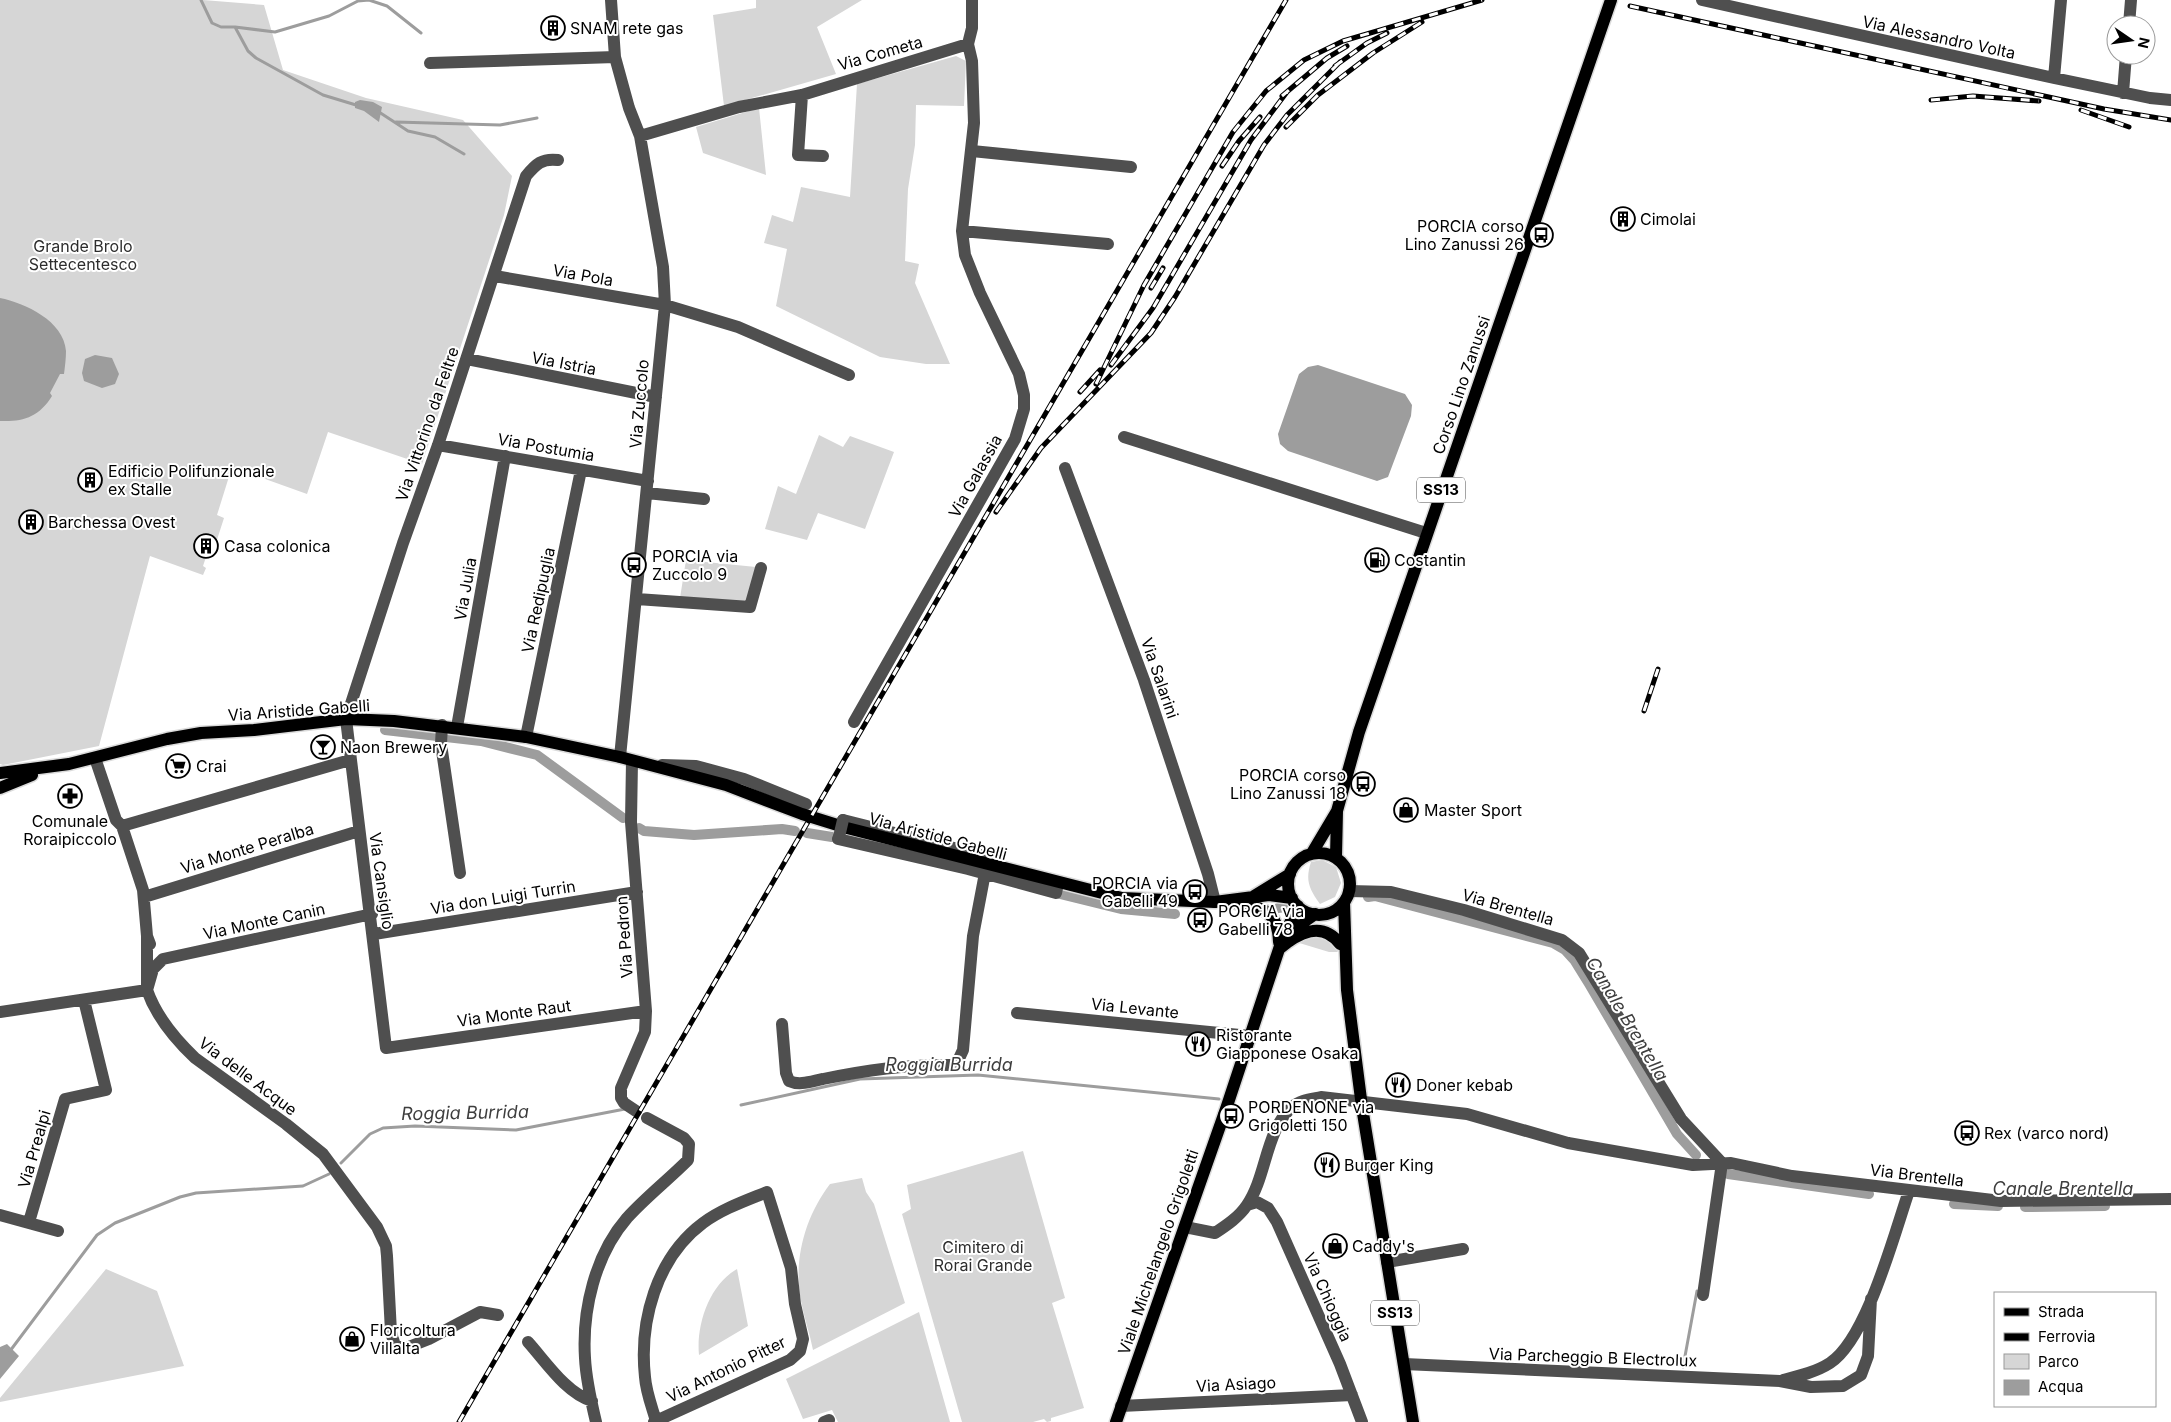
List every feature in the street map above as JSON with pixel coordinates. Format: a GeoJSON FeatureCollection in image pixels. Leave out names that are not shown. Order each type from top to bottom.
{"type":"FeatureCollection","features":[{"type":"Feature","properties":{"kind":"main road","name":"Corso Lino Zanussi"},"geometry":{"type":"LineString","coordinates":[[1336,858],[1337,811],[1359,732],[1611,0]]}},
{"type":"Feature","properties":{"kind":"main road","name":"Via Aristide Gabelli"},"geometry":{"type":"LineString","coordinates":[[0,788],[22,778],[69,764],[168,738],[201,733],[254,730],[346,719],[394,720],[442,734],[457,727],[526,737],[652,765],[726,785],[802,814],[980,868],[1122,898],[1219,901],[1250,905],[1264,910],[1277,922],[1279,949]]}},
{"type":"Feature","properties":{"kind":"main road","name":"Via Aristide Gabelli"},"geometry":{"type":"LineString","coordinates":[[0,773],[69,764]]}},
{"type":"Feature","properties":{"kind":"main road","name":"Corso Lino Zanussi"},"geometry":{"type":"LineString","coordinates":[[1312,854],[1337,811]]}},
{"type":"Feature","properties":{"kind":"main road"},"geometry":{"type":"LineString","coordinates":[[1312,854],[1328,854],[1336,858],[1349,875],[1347,896],[1347,971],[1340,944],[1318,914],[1295,902],[1289,890],[1290,874],[1298,861],[1312,854]]}},
{"type":"Feature","properties":{"kind":"main road","name":"Via Aristide Gabelli"},"geometry":{"type":"LineString","coordinates":[[1254,896],[1290,874]]}},
{"type":"Feature","properties":{"kind":"main road","name":"Via Aristide Gabelli"},"geometry":{"type":"LineString","coordinates":[[1219,901],[1254,896],[1295,902]]}},
{"type":"Feature","properties":{"kind":"main road"},"geometry":{"type":"LineString","coordinates":[[1279,949],[1295,928],[1318,914],[1338,908],[1347,896]]}},
{"type":"Feature","properties":{"kind":"main road"},"geometry":{"type":"LineString","coordinates":[[1250,1036],[1295,902]]}},
{"type":"Feature","properties":{"kind":"main road"},"geometry":{"type":"LineString","coordinates":[[1279,949],[1297,936],[1314,931],[1330,933],[1340,944]]}},
{"type":"Feature","properties":{"kind":"main road","name":"SS13"},"geometry":{"type":"LineString","coordinates":[[1347,971],[1361,1105],[1414,1422]]}},
{"type":"Feature","properties":{"kind":"main road","name":"Viale Michelangelo Grigoletti"},"geometry":{"type":"LineString","coordinates":[[1116,1422],[1232,1093],[1250,1036]]}},
{"type":"Feature","properties":{"kind":"street","name":"Via Zuccolo"},"geometry":{"type":"LineString","coordinates":[[611,0],[615,57],[628,108],[640,136],[663,267],[665,305],[637,599],[626,759]]}},
{"type":"Feature","properties":{"kind":"street","name":"Via Galassia"},"geometry":{"type":"LineString","coordinates":[[854,722],[1015,439],[1021,423],[1024,395],[1019,374],[980,293],[965,255],[962,231],[962,213],[972,151],[974,101],[972,61],[968,44],[972,28],[972,0]]}},
{"type":"Feature","properties":{"kind":"street","name":"Via Alessandro Volta"},"geometry":{"type":"LineString","coordinates":[[1702,0],[2123,93],[2171,100]]}},
{"type":"Feature","properties":{"kind":"street"},"geometry":{"type":"LineString","coordinates":[[2054,78],[2061,0]]}},
{"type":"Feature","properties":{"kind":"street"},"geometry":{"type":"LineString","coordinates":[[2130,15],[2131,0]]}},
{"type":"Feature","properties":{"kind":"street","name":"Via Cometa"},"geometry":{"type":"LineString","coordinates":[[640,136],[738,107],[802,95],[968,44]]}},
{"type":"Feature","properties":{"kind":"street"},"geometry":{"type":"LineString","coordinates":[[430,63],[615,57]]}},
{"type":"Feature","properties":{"kind":"street"},"geometry":{"type":"LineString","coordinates":[[2123,93],[2125,65]]}},
{"type":"Feature","properties":{"kind":"street"},"geometry":{"type":"LineString","coordinates":[[802,95],[798,155],[822,156]]}},
{"type":"Feature","properties":{"kind":"street"},"geometry":{"type":"LineString","coordinates":[[972,151],[1131,167]]}},
{"type":"Feature","properties":{"kind":"street","name":"Via Vittorino da Feltre"},"geometry":{"type":"LineString","coordinates":[[346,719],[403,543],[495,276],[526,176],[534,166],[546,159],[558,160]]}},
{"type":"Feature","properties":{"kind":"street"},"geometry":{"type":"LineString","coordinates":[[962,231],[1108,244]]}},
{"type":"Feature","properties":{"kind":"street","name":"Via Pola"},"geometry":{"type":"LineString","coordinates":[[495,276],[665,305],[738,327],[849,375]]}},
{"type":"Feature","properties":{"kind":"street","name":"Via Istria"},"geometry":{"type":"LineString","coordinates":[[467,360],[656,397]]}},
{"type":"Feature","properties":{"kind":"street"},"geometry":{"type":"LineString","coordinates":[[1124,437],[1426,533]]}},
{"type":"Feature","properties":{"kind":"street","name":"Via Postumia"},"geometry":{"type":"LineString","coordinates":[[438,445],[581,470],[704,499]]}},
{"type":"Feature","properties":{"kind":"street","name":"Via Julia"},"geometry":{"type":"LineString","coordinates":[[457,727],[505,456]]}},
{"type":"Feature","properties":{"kind":"street","name":"Via Salarini"},"geometry":{"type":"LineString","coordinates":[[1065,468],[1144,680],[1208,874],[1219,901]]}},
{"type":"Feature","properties":{"kind":"street","name":"Via Redipuglia"},"geometry":{"type":"LineString","coordinates":[[526,737],[581,470]]}},
{"type":"Feature","properties":{"kind":"street"},"geometry":{"type":"LineString","coordinates":[[637,599],[750,607],[760,568]]}},
{"type":"Feature","properties":{"kind":"street","name":"Via Cansiglio"},"geometry":{"type":"LineString","coordinates":[[346,719],[359,831],[372,914],[386,1048]]}},
{"type":"Feature","properties":{"kind":"street"},"geometry":{"type":"LineString","coordinates":[[442,734],[460,873]]}},
{"type":"Feature","properties":{"kind":"street","name":"Via delle Acque"},"geometry":{"type":"LineString","coordinates":[[95,758],[116,820],[122,826],[144,897],[147,936],[147,990],[152,1004],[172,1032],[195,1058],[286,1124],[323,1154],[377,1227],[386,1246],[391,1332],[395,1346],[406,1348],[429,1339],[480,1312],[498,1315]]}},
{"type":"Feature","properties":{"kind":"street","name":"Via Pedron"},"geometry":{"type":"LineString","coordinates":[[592,1401],[585,1359],[584,1334],[595,1276],[608,1248],[626,1220],[688,1160],[689,1144],[684,1138],[636,1111],[621,1098],[621,1088],[645,1032],[646,1011],[626,759]]}},
{"type":"Feature","properties":{"kind":"street"},"geometry":{"type":"LineString","coordinates":[[122,826],[350,760]]}},
{"type":"Feature","properties":{"kind":"street","name":"Via Aristide Gabelli"},"geometry":{"type":"LineString","coordinates":[[652,765],[696,766],[744,779],[806,804]]}},
{"type":"Feature","properties":{"kind":"street"},"geometry":{"type":"LineString","coordinates":[[782,1024],[786,1073],[789,1081],[793,1083],[810,1082],[892,1066],[954,1064],[958,1061],[963,1050],[980,868],[978,854],[843,820],[838,839],[980,868]]}},
{"type":"Feature","properties":{"kind":"street","name":"Via Monte Peralba"},"geometry":{"type":"LineString","coordinates":[[144,897],[359,831]]}},
{"type":"Feature","properties":{"kind":"street","name":"Via don Luigi Turrin"},"geometry":{"type":"LineString","coordinates":[[374,934],[637,892]]}},
{"type":"Feature","properties":{"kind":"street","name":"Via Brentella"},"geometry":{"type":"LineString","coordinates":[[1347,896],[1390,892],[1464,910],[1562,940],[1579,953],[1584,960],[1681,1118],[1721,1170],[1731,1163],[1792,1176],[2003,1201],[2171,1199]]}},
{"type":"Feature","properties":{"kind":"street","name":"Via Monte Canin"},"geometry":{"type":"LineString","coordinates":[[163,959],[372,914]]}},
{"type":"Feature","properties":{"kind":"street","name":"Via delle Acque"},"geometry":{"type":"LineString","coordinates":[[147,936],[153,950],[163,959]]}},
{"type":"Feature","properties":{"kind":"street"},"geometry":{"type":"LineString","coordinates":[[0,1012],[147,990],[153,969],[163,959]]}},
{"type":"Feature","properties":{"kind":"street","name":"Via Prealpi"},"geometry":{"type":"LineString","coordinates":[[29,1222],[65,1099],[106,1090],[84,1000]]}},
{"type":"Feature","properties":{"kind":"street","name":"Via Monte Raut"},"geometry":{"type":"LineString","coordinates":[[386,1048],[646,1011]]}},
{"type":"Feature","properties":{"kind":"street","name":"Via Levante"},"geometry":{"type":"LineString","coordinates":[[1017,1013],[1250,1036]]}},
{"type":"Feature","properties":{"kind":"street"},"geometry":{"type":"LineString","coordinates":[[1185,1226],[1215,1233],[1231,1223],[1247,1206],[1281,1120],[1293,1106],[1307,1100],[1321,1097],[1361,1105],[1467,1114],[1568,1143],[1721,1170],[1703,1295]]}},
{"type":"Feature","properties":{"kind":"street","name":"Via Parcheggio B Electrolux"},"geometry":{"type":"LineString","coordinates":[[1780,1381],[1815,1371],[1831,1362],[1854,1336],[1871,1299],[1909,1190]]}},
{"type":"Feature","properties":{"kind":"street","name":"Via Antonio Pitter"},"geometry":{"type":"LineString","coordinates":[[767,1192],[791,1268],[794,1304],[803,1339],[800,1351],[790,1360],[655,1422],[645,1378],[644,1327],[656,1286],[668,1262],[701,1224],[722,1211],[767,1192]]}},
{"type":"Feature","properties":{"kind":"street","name":"Via Chioggia"},"geometry":{"type":"LineString","coordinates":[[1247,1206],[1257,1202],[1268,1208],[1302,1276],[1362,1422]]}},
{"type":"Feature","properties":{"kind":"street"},"geometry":{"type":"LineString","coordinates":[[0,1215],[58,1231]]}},
{"type":"Feature","properties":{"kind":"street"},"geometry":{"type":"LineString","coordinates":[[1387,1262],[1463,1249]]}},
{"type":"Feature","properties":{"kind":"street","name":"Via Parcheggio B Electrolux"},"geometry":{"type":"LineString","coordinates":[[1404,1364],[1780,1381],[1811,1386],[1843,1386],[1861,1375],[1868,1356],[1871,1299]]}},
{"type":"Feature","properties":{"kind":"street"},"geometry":{"type":"LineString","coordinates":[[1854,1336],[1868,1341]]}},
{"type":"Feature","properties":{"kind":"street"},"geometry":{"type":"LineString","coordinates":[[528,1342],[572,1390],[582,1398],[592,1401],[596,1422]]}},
{"type":"Feature","properties":{"kind":"street","name":"Via Asiago"},"geometry":{"type":"LineString","coordinates":[[1121,1406],[1352,1395]]}},
{"type":"Feature","properties":{"kind":"green space","name":"Grande Brolo Settecentesco"},"geometry":{"type":"Polygon","coordinates":[[[0,0],[203,0],[264,5],[283,70],[366,98],[463,120],[512,176],[504,215],[422,464],[328,432],[307,494],[232,467],[217,515],[224,518],[214,549],[209,548],[203,566],[206,568],[203,575],[150,556],[99,746],[3,765],[0,764],[0,0]]]}},
{"type":"Feature","properties":{"kind":"green space"},"geometry":{"type":"Polygon","coordinates":[[[756,0],[862,0],[817,27],[836,74],[724,106],[713,15],[756,8],[756,0]]]}},
{"type":"Feature","properties":{"kind":"green space"},"geometry":{"type":"Polygon","coordinates":[[[956,56],[966,61],[964,106],[916,105],[915,145],[908,189],[905,261],[919,264],[915,283],[950,364],[926,364],[880,357],[776,306],[787,249],[764,243],[772,215],[793,222],[801,187],[850,197],[857,84],[956,56]]]}},
{"type":"Feature","properties":{"kind":"green space"},"geometry":{"type":"Polygon","coordinates":[[[759,108],[766,175],[703,153],[696,127],[759,108]]]}},
{"type":"Feature","properties":{"kind":"green space"},"geometry":{"type":"Polygon","coordinates":[[[819,435],[843,447],[850,436],[894,452],[865,529],[818,513],[807,540],[765,529],[778,486],[796,494],[819,435]]]}},
{"type":"Feature","properties":{"kind":"green space"},"geometry":{"type":"Polygon","coordinates":[[[686,560],[756,567],[747,604],[680,598],[686,560]]]}},
{"type":"Feature","properties":{"kind":"green space"},"geometry":{"type":"Polygon","coordinates":[[[1322,860],[1336,867],[1341,883],[1335,897],[1320,904],[1309,884],[1308,874],[1311,862],[1322,860]]]}},
{"type":"Feature","properties":{"kind":"green space"},"geometry":{"type":"Polygon","coordinates":[[[1312,935],[1329,940],[1338,952],[1329,952],[1296,942],[1312,935]]]}},
{"type":"Feature","properties":{"kind":"green space","name":"Cimitero di Rorai Grande"},"geometry":{"type":"Polygon","coordinates":[[[1023,1151],[1065,1298],[1052,1303],[1084,1408],[1051,1418],[1051,1421],[1047,1422],[1044,1419],[1033,1422],[962,1422],[902,1214],[911,1209],[907,1185],[1023,1151]]]}},
{"type":"Feature","properties":{"kind":"green space"},"geometry":{"type":"Polygon","coordinates":[[[862,1178],[866,1192],[874,1204],[905,1303],[813,1350],[802,1307],[799,1286],[800,1255],[803,1240],[814,1210],[830,1184],[862,1178]]]}},
{"type":"Feature","properties":{"kind":"green space"},"geometry":{"type":"Polygon","coordinates":[[[106,1269],[157,1291],[184,1366],[0,1402],[0,1398],[106,1269]]]}},
{"type":"Feature","properties":{"kind":"green space"},"geometry":{"type":"Polygon","coordinates":[[[737,1269],[748,1326],[699,1355],[700,1331],[706,1307],[719,1285],[737,1269]]]}},
{"type":"Feature","properties":{"kind":"green space"},"geometry":{"type":"Polygon","coordinates":[[[919,1312],[950,1422],[838,1422],[832,1410],[803,1419],[786,1379],[919,1312]]]}},
{"type":"Feature","properties":{"kind":"water"},"geometry":{"type":"Polygon","coordinates":[[[360,100],[373,102],[382,107],[379,122],[364,111],[355,108],[355,102],[360,100]]]}},
{"type":"Feature","properties":{"kind":"water"},"geometry":{"type":"Polygon","coordinates":[[[0,298],[21,304],[42,315],[51,322],[64,340],[66,351],[64,374],[60,374],[50,393],[52,396],[42,409],[23,419],[0,421],[0,298]]]}},
{"type":"Feature","properties":{"kind":"water"},"geometry":{"type":"Polygon","coordinates":[[[95,355],[112,358],[119,374],[115,384],[102,388],[84,381],[82,373],[85,359],[95,355]]]}},
{"type":"Feature","properties":{"kind":"water"},"geometry":{"type":"Polygon","coordinates":[[[1318,365],[1405,394],[1412,405],[1411,416],[1388,477],[1377,481],[1288,451],[1280,444],[1278,434],[1299,374],[1308,367],[1318,365]]]}},
{"type":"Feature","properties":{"kind":"water"},"geometry":{"type":"Polygon","coordinates":[[[7,1344],[19,1356],[0,1379],[0,1347],[7,1344]]]}},
{"type":"Feature","properties":{"kind":"waterway"},"geometry":{"type":"LineString","coordinates":[[201,0],[212,23],[221,27],[235,27],[248,51],[256,58],[323,95],[356,105]]}},
{"type":"Feature","properties":{"kind":"waterway"},"geometry":{"type":"LineString","coordinates":[[235,27],[275,32],[329,16],[358,1],[369,0],[387,6],[421,33]]}},
{"type":"Feature","properties":{"kind":"waterway"},"geometry":{"type":"LineString","coordinates":[[379,112],[408,131],[435,137],[464,154]]}},
{"type":"Feature","properties":{"kind":"waterway"},"geometry":{"type":"LineString","coordinates":[[396,122],[500,125],[537,118]]}},
{"type":"Feature","properties":{"kind":"waterway","name":"Canale Brentella"},"geometry":{"type":"LineString","coordinates":[[385,730],[481,741],[537,755],[623,818]]}},
{"type":"Feature","properties":{"kind":"waterway","name":"Canale Brentella"},"geometry":{"type":"LineString","coordinates":[[639,828],[644,831],[694,835],[782,829],[795,831]]}},
{"type":"Feature","properties":{"kind":"waterway","name":"Canale Brentella"},"geometry":{"type":"LineString","coordinates":[[807,833],[832,837]]}},
{"type":"Feature","properties":{"kind":"waterway","name":"Canale Brentella"},"geometry":{"type":"LineString","coordinates":[[1060,894],[1121,909],[1175,914]]}},
{"type":"Feature","properties":{"kind":"waterway","name":"Canale Brentella"},"geometry":{"type":"LineString","coordinates":[[1368,897],[1375,896],[1553,943],[1565,950],[1575,961],[1588,982],[1677,1134],[1696,1155]]}},
{"type":"Feature","properties":{"kind":"waterway","name":"Canale Brentella"},"geometry":{"type":"LineString","coordinates":[[1278,908],[1285,907]]}},
{"type":"Feature","properties":{"kind":"waterway","name":"Roggia Burrida"},"geometry":{"type":"LineString","coordinates":[[741,1105],[860,1079],[978,1075],[1219,1099]]}},
{"type":"Feature","properties":{"kind":"waterway","name":"Roggia Burrida"},"geometry":{"type":"LineString","coordinates":[[341,1163],[370,1134],[383,1128],[415,1126],[516,1130],[625,1109]]}},
{"type":"Feature","properties":{"kind":"waterway","name":"Roggia Burrida"},"geometry":{"type":"LineString","coordinates":[[10,1351],[97,1235],[115,1223],[180,1197],[196,1193],[303,1186],[329,1174]]}},
{"type":"Feature","properties":{"kind":"waterway","name":"Canale Brentella"},"geometry":{"type":"LineString","coordinates":[[1728,1174],[1869,1194]]}},
{"type":"Feature","properties":{"kind":"waterway","name":"Canale Brentella"},"geometry":{"type":"LineString","coordinates":[[1954,1204],[1998,1206]]}},
{"type":"Feature","properties":{"kind":"waterway","name":"Canale Brentella"},"geometry":{"type":"LineString","coordinates":[[2025,1207],[2105,1206]]}},
{"type":"Feature","properties":{"kind":"waterway"},"geometry":{"type":"LineString","coordinates":[[1683,1367],[1697,1291]]}},
{"type":"Feature","properties":{"kind":"railway"},"geometry":{"type":"LineString","coordinates":[[459,1422],[1286,0]]}},
{"type":"Feature","properties":{"kind":"railway"},"geometry":{"type":"LineString","coordinates":[[1096,384],[1144,285],[1233,132],[1266,91],[1304,60],[1343,41],[1482,0]]}},
{"type":"Feature","properties":{"kind":"railway"},"geometry":{"type":"LineString","coordinates":[[1630,6],[2104,109],[2171,120]]}},
{"type":"Feature","properties":{"kind":"railway"},"geometry":{"type":"LineString","coordinates":[[1286,127],[1318,95],[1373,53],[1422,22]]}},
{"type":"Feature","properties":{"kind":"railway"},"geometry":{"type":"LineString","coordinates":[[1335,66],[1367,43],[1387,33]]}},
{"type":"Feature","properties":{"kind":"railway"},"geometry":{"type":"LineString","coordinates":[[1282,96],[1327,58],[1347,46]]}},
{"type":"Feature","properties":{"kind":"railway"},"geometry":{"type":"LineString","coordinates":[[996,512],[1041,448],[1151,333],[1175,297],[1264,145],[1287,115],[1340,62]]}},
{"type":"Feature","properties":{"kind":"railway"},"geometry":{"type":"LineString","coordinates":[[1111,365],[1153,308],[1251,140],[1287,92]]}},
{"type":"Feature","properties":{"kind":"railway"},"geometry":{"type":"LineString","coordinates":[[1931,100],[1973,96],[2039,101]]}},
{"type":"Feature","properties":{"kind":"railway"},"geometry":{"type":"LineString","coordinates":[[2081,110],[2129,127]]}},
{"type":"Feature","properties":{"kind":"railway"},"geometry":{"type":"LineString","coordinates":[[1222,166],[1239,141],[1260,117]]}},
{"type":"Feature","properties":{"kind":"railway"},"geometry":{"type":"LineString","coordinates":[[1151,288],[1163,268]]}},
{"type":"Feature","properties":{"kind":"railway"},"geometry":{"type":"LineString","coordinates":[[1080,392],[1100,370]]}},
{"type":"Feature","properties":{"kind":"railway"},"geometry":{"type":"LineString","coordinates":[[1644,711],[1658,669]]}},
{"type":"Feature","properties":{"kind":"place","name":"SNAM rete gas"},"geometry":{"type":"Point","coordinates":[553,28]}},
{"type":"Feature","properties":{"kind":"place","name":"Cimolai"},"geometry":{"type":"Point","coordinates":[1623,219]}},
{"type":"Feature","properties":{"kind":"place","name":"PORCIA corso Lino Zanussi 26"},"geometry":{"type":"Point","coordinates":[1541,235]}},
{"type":"Feature","properties":{"kind":"place","name":"Edificio Polifunzionale ex Stalle"},"geometry":{"type":"Point","coordinates":[90,480]}},
{"type":"Feature","properties":{"kind":"place","name":"Barchessa Ovest"},"geometry":{"type":"Point","coordinates":[31,522]}},
{"type":"Feature","properties":{"kind":"place","name":"Casa colonica"},"geometry":{"type":"Point","coordinates":[206,546]}},
{"type":"Feature","properties":{"kind":"place","name":"Costantin"},"geometry":{"type":"Point","coordinates":[1377,560]}},
{"type":"Feature","properties":{"kind":"place","name":"PORCIA via Zuccolo 9"},"geometry":{"type":"Point","coordinates":[634,565]}},
{"type":"Feature","properties":{"kind":"place","name":"Naon Brewery"},"geometry":{"type":"Point","coordinates":[323,747]}},
{"type":"Feature","properties":{"kind":"place","name":"Crai"},"geometry":{"type":"Point","coordinates":[178,766]}},
{"type":"Feature","properties":{"kind":"place","name":"PORCIA corso Lino Zanussi 18"},"geometry":{"type":"Point","coordinates":[1363,784]}},
{"type":"Feature","properties":{"kind":"place","name":"Comunale Roraipiccolo"},"geometry":{"type":"Point","coordinates":[70,796]}},
{"type":"Feature","properties":{"kind":"place","name":"Master Sport"},"geometry":{"type":"Point","coordinates":[1406,810]}},
{"type":"Feature","properties":{"kind":"place","name":"PORCIA via Gabelli 49"},"geometry":{"type":"Point","coordinates":[1195,892]}},
{"type":"Feature","properties":{"kind":"place","name":"PORCIA via Gabelli 78"},"geometry":{"type":"Point","coordinates":[1200,920]}},
{"type":"Feature","properties":{"kind":"place","name":"Ristorante Giapponese Osaka"},"geometry":{"type":"Point","coordinates":[1198,1044]}},
{"type":"Feature","properties":{"kind":"place","name":"Doner kebab"},"geometry":{"type":"Point","coordinates":[1398,1085]}},
{"type":"Feature","properties":{"kind":"place","name":"PORDENONE via Grigoletti 150"},"geometry":{"type":"Point","coordinates":[1231,1116]}},
{"type":"Feature","properties":{"kind":"place","name":"Rex (varco nord)"},"geometry":{"type":"Point","coordinates":[1967,1133]}},
{"type":"Feature","properties":{"kind":"place","name":"Burger King"},"geometry":{"type":"Point","coordinates":[1327,1165]}},
{"type":"Feature","properties":{"kind":"place","name":"Caddy's"},"geometry":{"type":"Point","coordinates":[1335,1246]}},
{"type":"Feature","properties":{"kind":"place","name":"Floricoltura Villalta"},"geometry":{"type":"Point","coordinates":[352,1339]}}]}
